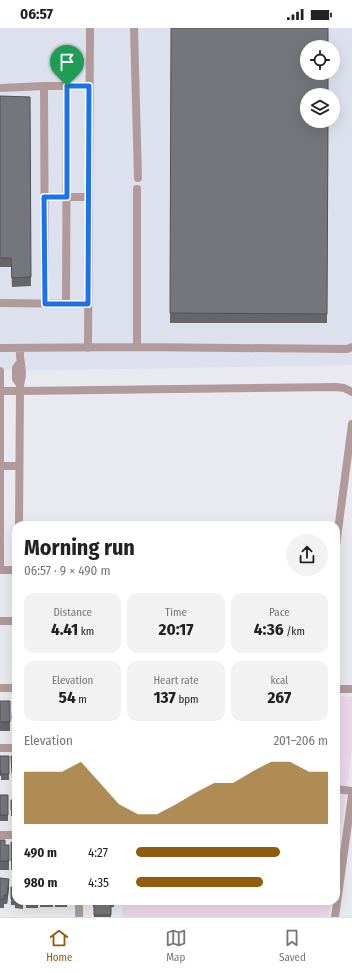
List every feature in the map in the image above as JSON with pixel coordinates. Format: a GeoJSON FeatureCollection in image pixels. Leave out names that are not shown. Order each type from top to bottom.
{"type":"FeatureCollection","features":[{"type":"Feature","properties":{"kind":"street"},"geometry":{"type":"LineString","coordinates":[[88,348],[90,28]]}},
{"type":"Feature","properties":{"kind":"street"},"geometry":{"type":"LineString","coordinates":[[134,28],[138,178]]}},
{"type":"Feature","properties":{"kind":"street"},"geometry":{"type":"LineString","coordinates":[[44,86],[45,304]]}},
{"type":"Feature","properties":{"kind":"street"},"geometry":{"type":"LineString","coordinates":[[66,304],[67,86]]}},
{"type":"Feature","properties":{"kind":"street"},"geometry":{"type":"LineString","coordinates":[[0,88],[89,86]]}},
{"type":"Feature","properties":{"kind":"street"},"geometry":{"type":"LineString","coordinates":[[137,189],[137,347]]}},
{"type":"Feature","properties":{"kind":"street"},"geometry":{"type":"LineString","coordinates":[[44,197],[88,197]]}},
{"type":"Feature","properties":{"kind":"street"},"geometry":{"type":"LineString","coordinates":[[0,303],[88,304]]}},
{"type":"Feature","properties":{"kind":"street"},"geometry":{"type":"LineString","coordinates":[[0,348],[137,347],[340,349],[352,347]]}},
{"type":"Feature","properties":{"kind":"street"},"geometry":{"type":"LineString","coordinates":[[19,521],[20,387],[16,378],[16,368],[19,364],[20,348]]}},
{"type":"Feature","properties":{"kind":"street"},"geometry":{"type":"LineString","coordinates":[[0,370],[0,570],[12,570]]}},
{"type":"Feature","properties":{"kind":"street"},"geometry":{"type":"LineString","coordinates":[[1,391],[20,387],[344,388],[352,392]]}},
{"type":"Feature","properties":{"kind":"street"},"geometry":{"type":"LineString","coordinates":[[339,521],[352,424]]}},
{"type":"Feature","properties":{"kind":"street"},"geometry":{"type":"LineString","coordinates":[[0,466],[19,466]]}},
{"type":"Feature","properties":{"kind":"street"},"geometry":{"type":"LineString","coordinates":[[0,621],[12,621]]}},
{"type":"Feature","properties":{"kind":"street"},"geometry":{"type":"LineString","coordinates":[[0,688],[12,688]]}},
{"type":"Feature","properties":{"kind":"street"},"geometry":{"type":"LineString","coordinates":[[340,689],[352,689]]}},
{"type":"Feature","properties":{"kind":"street"},"geometry":{"type":"LineString","coordinates":[[0,748],[12,748]]}},
{"type":"Feature","properties":{"kind":"street"},"geometry":{"type":"LineString","coordinates":[[340,790],[352,792]]}},
{"type":"Feature","properties":{"kind":"street"},"geometry":{"type":"LineString","coordinates":[[340,881],[349,844],[352,795]]}},
{"type":"Feature","properties":{"kind":"street"},"geometry":{"type":"LineString","coordinates":[[0,835],[12,835]]}},
{"type":"Feature","properties":{"kind":"street"},"geometry":{"type":"LineString","coordinates":[[79,905],[79,917]]}},
{"type":"Feature","properties":{"kind":"street"},"geometry":{"type":"LineString","coordinates":[[335,917],[336,905]]}},
{"type":"Feature","properties":{"kind":"shaded area"},"geometry":{"type":"Polygon","coordinates":[[[0,28],[352,28],[352,365],[0,371],[0,28]]]}},
{"type":"Feature","properties":{"kind":"shaded area"},"geometry":{"type":"Polygon","coordinates":[[[340,696],[352,697],[352,751],[340,838],[340,696]]]}},
{"type":"Feature","properties":{"kind":"shaded area"},"geometry":{"type":"Polygon","coordinates":[[[122,905],[330,905],[329,917],[122,917],[122,905]]]}},
{"type":"Feature","properties":{"kind":"building"},"geometry":{"type":"Polygon","coordinates":[[[171,28],[328,28],[328,40],[300,40],[300,80],[328,80],[328,88],[300,88],[300,128],[328,128],[327,314],[170,313],[171,28]]]}},
{"type":"Feature","properties":{"kind":"building"},"geometry":{"type":"Polygon","coordinates":[[[0,96],[30,97],[31,277],[12,278],[11,258],[0,258],[0,96]]]}},
{"type":"Feature","properties":{"kind":"building"},"geometry":{"type":"Polygon","coordinates":[[[0,701],[10,701],[10,722],[0,722],[0,701]]]}},
{"type":"Feature","properties":{"kind":"building"},"geometry":{"type":"Polygon","coordinates":[[[0,756],[9,756],[9,774],[1,774],[0,756]]]}},
{"type":"Feature","properties":{"kind":"building"},"geometry":{"type":"Polygon","coordinates":[[[0,795],[8,795],[8,815],[0,815],[0,795]]]}},
{"type":"Feature","properties":{"kind":"building"},"geometry":{"type":"Polygon","coordinates":[[[0,840],[5,840],[5,845],[9,845],[9,861],[0,861],[0,840]]]}},
{"type":"Feature","properties":{"kind":"building"},"geometry":{"type":"Polygon","coordinates":[[[11,842],[12,842],[12,861],[11,842]]]}},
{"type":"Feature","properties":{"kind":"building"},"geometry":{"type":"Polygon","coordinates":[[[0,878],[9,879],[7,895],[4,895],[4,899],[0,899],[0,878]]]}},
{"type":"Feature","properties":{"kind":"building"},"geometry":{"type":"Polygon","coordinates":[[[12,887],[12,899],[11,899],[12,887]]]}},
{"type":"Feature","properties":{"kind":"building"},"geometry":{"type":"Polygon","coordinates":[[[94,905],[111,905],[111,915],[94,915],[94,905]]]}},
{"type":"Feature","properties":{"kind":"route"},"geometry":{"type":"LineString","coordinates":[[67,86],[89,86],[88,304],[45,304],[44,197],[67,197],[67,86]]}}]}
